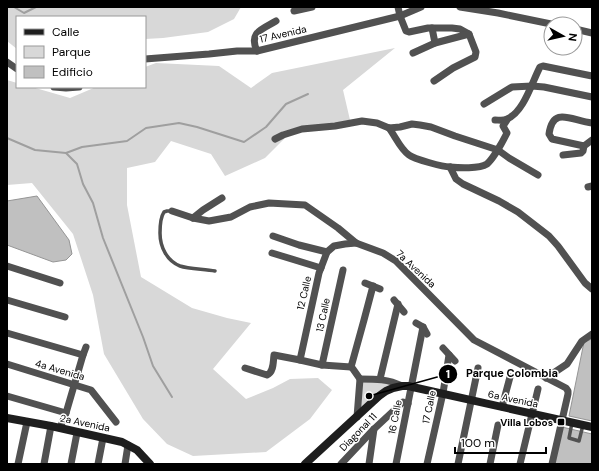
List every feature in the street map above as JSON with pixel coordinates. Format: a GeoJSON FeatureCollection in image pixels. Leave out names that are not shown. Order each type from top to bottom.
{"type":"FeatureCollection","features":[{"type":"Feature","properties":{"kind":"main road","name":"6a Avenida"},"geometry":{"type":"LineString","coordinates":[[402,386],[502,406],[592,427]]}},
{"type":"Feature","properties":{"kind":"main road"},"geometry":{"type":"LineString","coordinates":[[306,464],[374,400],[383,393],[402,386]]}},
{"type":"Feature","properties":{"kind":"main road","name":"2a Avenida"},"geometry":{"type":"LineString","coordinates":[[7,418],[117,440],[137,450],[150,464]]}},
{"type":"Feature","properties":{"kind":"street"},"geometry":{"type":"LineString","coordinates":[[294,11],[312,7]]}},
{"type":"Feature","properties":{"kind":"street"},"geometry":{"type":"LineString","coordinates":[[398,7],[406,31],[409,32],[424,28],[452,28],[460,29],[469,34],[476,52],[475,57],[434,80]]}},
{"type":"Feature","properties":{"kind":"street","name":"17 Avenida"},"geometry":{"type":"LineString","coordinates":[[146,59],[237,51],[257,51],[400,16],[421,7]]}},
{"type":"Feature","properties":{"kind":"street"},"geometry":{"type":"LineString","coordinates":[[460,7],[543,22]]}},
{"type":"Feature","properties":{"kind":"street"},"geometry":{"type":"LineString","coordinates":[[257,51],[254,44],[256,34],[276,21]]}},
{"type":"Feature","properties":{"kind":"street"},"geometry":{"type":"LineString","coordinates":[[432,28],[435,43]]}},
{"type":"Feature","properties":{"kind":"street"},"geometry":{"type":"LineString","coordinates":[[413,53],[435,43],[469,34]]}},
{"type":"Feature","properties":{"kind":"street"},"geometry":{"type":"LineString","coordinates":[[7,62],[16,68]]}},
{"type":"Feature","properties":{"kind":"street"},"geometry":{"type":"LineString","coordinates":[[389,128],[404,151],[410,156],[450,167],[476,167],[486,164],[498,150],[507,133],[503,126],[507,120],[516,113],[532,86],[540,67],[543,66],[592,76]]}},
{"type":"Feature","properties":{"kind":"street"},"geometry":{"type":"LineString","coordinates":[[484,104],[512,88],[532,86],[592,97]]}},
{"type":"Feature","properties":{"kind":"street"},"geometry":{"type":"LineString","coordinates":[[584,146],[552,139],[549,134],[550,127],[554,120],[558,117],[592,123]]}},
{"type":"Feature","properties":{"kind":"street"},"geometry":{"type":"LineString","coordinates":[[495,120],[507,120]]}},
{"type":"Feature","properties":{"kind":"street"},"geometry":{"type":"LineString","coordinates":[[274,140],[283,135],[302,129],[334,126],[362,121],[377,123],[389,128],[412,124],[431,127],[498,150],[538,175]]}},
{"type":"Feature","properties":{"kind":"street"},"geometry":{"type":"LineString","coordinates":[[563,155],[581,153],[584,146],[592,140]]}},
{"type":"Feature","properties":{"kind":"street"},"geometry":{"type":"LineString","coordinates":[[450,167],[456,179],[463,184],[518,212],[549,236],[585,283],[592,289]]}},
{"type":"Feature","properties":{"kind":"street"},"geometry":{"type":"LineString","coordinates":[[193,218],[222,198]]}},
{"type":"Feature","properties":{"kind":"street","name":"7a Avenida"},"geometry":{"type":"LineString","coordinates":[[170,211],[209,221],[231,217],[250,207],[269,203],[305,205],[338,228],[356,243],[383,253],[396,261],[474,340],[566,388],[568,394],[562,420]]}},
{"type":"Feature","properties":{"kind":"street"},"geometry":{"type":"LineString","coordinates":[[273,236],[327,252],[334,246],[356,243]]}},
{"type":"Feature","properties":{"kind":"street","name":"12 Calle"},"geometry":{"type":"LineString","coordinates":[[300,360],[317,280],[327,252]]}},
{"type":"Feature","properties":{"kind":"street"},"geometry":{"type":"LineString","coordinates":[[272,253],[321,268]]}},
{"type":"Feature","properties":{"kind":"street"},"geometry":{"type":"LineString","coordinates":[[7,266],[60,282]]}},
{"type":"Feature","properties":{"kind":"street","name":"13 Calle"},"geometry":{"type":"LineString","coordinates":[[322,365],[343,270]]}},
{"type":"Feature","properties":{"kind":"street"},"geometry":{"type":"LineString","coordinates":[[351,367],[364,320],[376,288],[365,283]]}},
{"type":"Feature","properties":{"kind":"street"},"geometry":{"type":"LineString","coordinates":[[7,300],[65,317]]}},
{"type":"Feature","properties":{"kind":"street"},"geometry":{"type":"LineString","coordinates":[[380,379],[396,302],[404,312]]}},
{"type":"Feature","properties":{"kind":"street","name":"16 Calle"},"geometry":{"type":"LineString","coordinates":[[396,464],[425,331],[416,323]]}},
{"type":"Feature","properties":{"kind":"street"},"geometry":{"type":"LineString","coordinates":[[7,333],[82,355]]}},
{"type":"Feature","properties":{"kind":"street"},"geometry":{"type":"LineString","coordinates":[[546,378],[567,364],[582,341],[592,334]]}},
{"type":"Feature","properties":{"kind":"street"},"geometry":{"type":"LineString","coordinates":[[60,428],[66,413],[82,355],[86,347]]}},
{"type":"Feature","properties":{"kind":"street"},"geometry":{"type":"LineString","coordinates":[[443,348],[455,361]]}},
{"type":"Feature","properties":{"kind":"street"},"geometry":{"type":"LineString","coordinates":[[245,368],[270,375],[272,372],[274,355],[322,365],[351,367],[358,376],[357,417]]}},
{"type":"Feature","properties":{"kind":"street","name":"17 Calle"},"geometry":{"type":"LineString","coordinates":[[427,464],[449,355]]}},
{"type":"Feature","properties":{"kind":"street","name":"4a Avenida"},"geometry":{"type":"LineString","coordinates":[[7,364],[92,390],[116,422]]}},
{"type":"Feature","properties":{"kind":"street"},"geometry":{"type":"LineString","coordinates":[[458,464],[478,368]]}},
{"type":"Feature","properties":{"kind":"street","name":"6a Avenida"},"geometry":{"type":"LineString","coordinates":[[358,376],[380,379],[397,383],[402,386]]}},
{"type":"Feature","properties":{"kind":"street"},"geometry":{"type":"LineString","coordinates":[[502,406],[510,377]]}},
{"type":"Feature","properties":{"kind":"street"},"geometry":{"type":"LineString","coordinates":[[520,464],[538,389]]}},
{"type":"Feature","properties":{"kind":"street"},"geometry":{"type":"LineString","coordinates":[[7,396],[66,413]]}},
{"type":"Feature","properties":{"kind":"street","name":"Diagonal 11"},"geometry":{"type":"LineString","coordinates":[[341,464],[403,402],[408,404]]}},
{"type":"Feature","properties":{"kind":"street"},"geometry":{"type":"LineString","coordinates":[[552,464],[562,420]]}},
{"type":"Feature","properties":{"kind":"street"},"geometry":{"type":"LineString","coordinates":[[18,464],[27,422]]}},
{"type":"Feature","properties":{"kind":"street"},"geometry":{"type":"LineString","coordinates":[[490,464],[498,425]]}},
{"type":"Feature","properties":{"kind":"street"},"geometry":{"type":"LineString","coordinates":[[44,464],[51,426]]}},
{"type":"Feature","properties":{"kind":"street"},"geometry":{"type":"LineString","coordinates":[[369,464],[374,430]]}},
{"type":"Feature","properties":{"kind":"street"},"geometry":{"type":"LineString","coordinates":[[71,464],[78,433]]}},
{"type":"Feature","properties":{"kind":"street"},"geometry":{"type":"LineString","coordinates":[[98,464],[103,438]]}},
{"type":"Feature","properties":{"kind":"street"},"geometry":{"type":"LineString","coordinates":[[125,464],[128,445]]}},
{"type":"Feature","properties":{"kind":"lane"},"geometry":{"type":"LineString","coordinates":[[170,211],[162,214],[160,237],[165,253],[174,262],[181,266],[215,271]]}},
{"type":"Feature","properties":{"kind":"lane"},"geometry":{"type":"LineString","coordinates":[[573,422],[569,438],[574,440],[579,441],[583,425]]}},
{"type":"Feature","properties":{"kind":"green space"},"geometry":{"type":"Polygon","coordinates":[[[7,7],[241,7],[234,19],[208,32],[146,39],[146,16],[16,16],[16,48],[7,41],[7,7]]]}},
{"type":"Feature","properties":{"kind":"green space"},"geometry":{"type":"Polygon","coordinates":[[[395,48],[343,90],[350,120],[291,132],[265,158],[225,176],[211,154],[171,141],[155,162],[127,168],[127,205],[141,277],[192,308],[251,323],[213,369],[246,399],[290,379],[318,378],[332,390],[310,419],[266,452],[193,456],[167,444],[143,419],[104,354],[93,295],[73,234],[32,183],[7,185],[7,80],[16,83],[16,88],[35,88],[70,98],[94,88],[146,88],[146,67],[156,63],[219,66],[251,88],[272,73],[395,48]]]}},
{"type":"Feature","properties":{"kind":"green space"},"geometry":{"type":"Polygon","coordinates":[[[360,379],[395,382],[358,416],[360,379]]]}},
{"type":"Feature","properties":{"kind":"building"},"geometry":{"type":"Polygon","coordinates":[[[37,196],[69,240],[72,254],[66,260],[53,262],[7,245],[7,201],[37,196]]]}},
{"type":"Feature","properties":{"kind":"building"},"geometry":{"type":"Polygon","coordinates":[[[592,339],[592,421],[569,416],[584,342],[592,339]]]}},
{"type":"Feature","properties":{"kind":"building"},"geometry":{"type":"Polygon","coordinates":[[[562,427],[592,434],[592,464],[554,464],[562,427]]]}},
{"type":"Feature","properties":{"kind":"waterway"},"geometry":{"type":"LineString","coordinates":[[14,7],[24,13],[36,7]]}},
{"type":"Feature","properties":{"kind":"waterway"},"geometry":{"type":"LineString","coordinates":[[7,138],[35,150],[66,153],[82,147],[127,141],[146,128],[179,123],[197,127],[244,142],[266,127],[286,104],[308,94]]}},
{"type":"Feature","properties":{"kind":"waterway"},"geometry":{"type":"LineString","coordinates":[[66,153],[77,164],[83,184],[93,203],[103,238],[143,337],[153,366],[172,397]]}},
{"type":"Feature","properties":{"kind":"place","name":"Parque Colombia"},"geometry":{"type":"Point","coordinates":[369,396]}},
{"type":"Feature","properties":{"kind":"place","name":"Villa Lobos"},"geometry":{"type":"Point","coordinates":[561,422]}}]}
